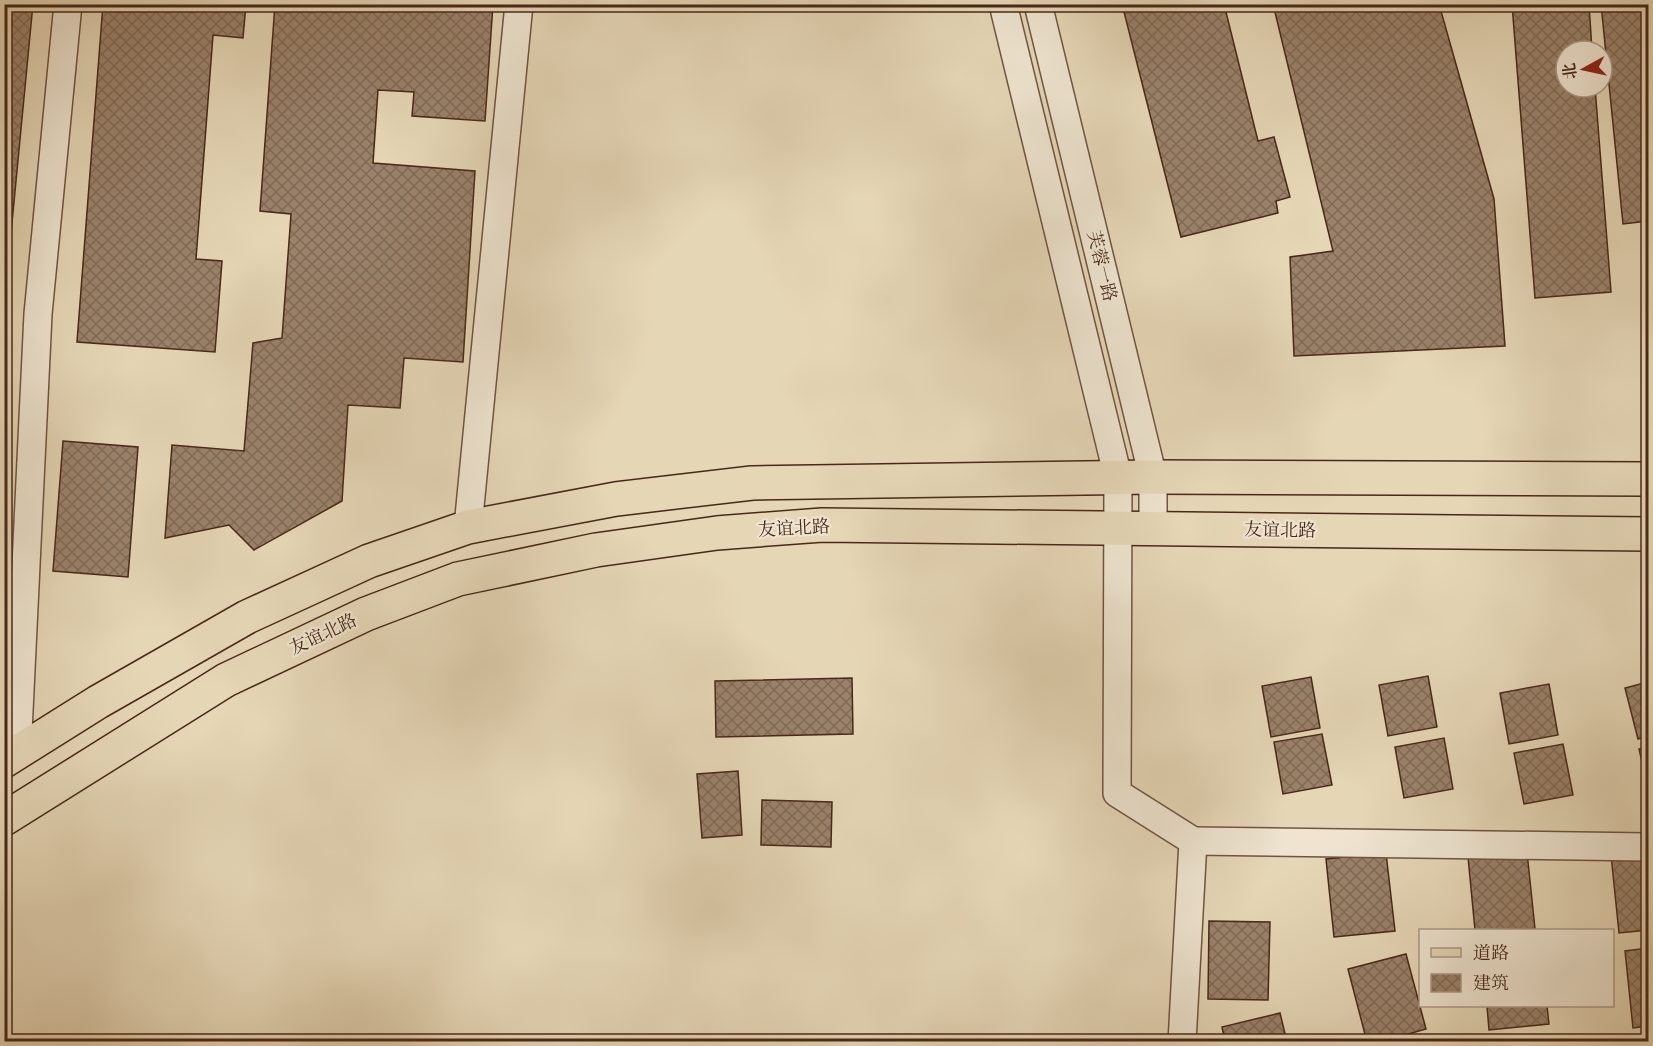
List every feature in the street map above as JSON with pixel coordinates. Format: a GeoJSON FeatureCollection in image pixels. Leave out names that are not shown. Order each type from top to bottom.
{"type":"FeatureCollection","features":[{"type":"Feature","properties":{"kind":"main road"},"geometry":{"type":"LineString","coordinates":[[11,757],[98,702],[247,617],[369,561],[468,527],[616,499],[752,483],[1118,477],[1648,479]]}},
{"type":"Feature","properties":{"kind":"main road","name":"友谊北路"},"geometry":{"type":"LineString","coordinates":[[4,819],[226,680],[366,614],[458,579],[596,550],[717,532],[822,525],[1648,534]]}},
{"type":"Feature","properties":{"kind":"street"},"geometry":{"type":"LineString","coordinates":[[11,757],[38,314],[68,4]]}},
{"type":"Feature","properties":{"kind":"street"},"geometry":{"type":"LineString","coordinates":[[468,527],[519,4]]}},
{"type":"Feature","properties":{"kind":"street","name":"芙蓉一路"},"geometry":{"type":"LineString","coordinates":[[1002,4],[1118,477],[1117,793],[1193,842]]}},
{"type":"Feature","properties":{"kind":"street","name":"芙蓉一路"},"geometry":{"type":"LineString","coordinates":[[1038,4],[1153,477],[1153,529]]}},
{"type":"Feature","properties":{"kind":"street"},"geometry":{"type":"LineString","coordinates":[[1182,1041],[1193,842],[1648,848]]}},
{"type":"Feature","properties":{"kind":"building"},"geometry":{"type":"Polygon","coordinates":[[[4,4],[33,4],[9,254],[4,253],[4,4]]]}},
{"type":"Feature","properties":{"kind":"building"},"geometry":{"type":"Polygon","coordinates":[[[103,4],[246,4],[243,38],[213,35],[196,259],[222,261],[215,352],[77,342],[103,4]]]}},
{"type":"Feature","properties":{"kind":"building"},"geometry":{"type":"Polygon","coordinates":[[[275,4],[493,4],[485,121],[412,116],[414,92],[378,90],[373,163],[475,171],[463,362],[404,358],[400,408],[348,405],[342,501],[254,550],[229,525],[165,538],[172,445],[244,451],[253,343],[282,338],[291,214],[260,211],[275,4]]]}},
{"type":"Feature","properties":{"kind":"building"},"geometry":{"type":"Polygon","coordinates":[[[1122,4],[1224,4],[1258,141],[1274,137],[1290,197],[1276,201],[1278,213],[1181,237],[1122,4]]]}},
{"type":"Feature","properties":{"kind":"building"},"geometry":{"type":"Polygon","coordinates":[[[1273,4],[1439,4],[1494,199],[1505,346],[1294,356],[1290,257],[1333,251],[1273,4]]]}},
{"type":"Feature","properties":{"kind":"building"},"geometry":{"type":"Polygon","coordinates":[[[1512,4],[1589,4],[1591,39],[1554,39],[1554,99],[1596,99],[1611,292],[1535,298],[1512,4]]]}},
{"type":"Feature","properties":{"kind":"building"},"geometry":{"type":"Polygon","coordinates":[[[1601,4],[1648,4],[1648,221],[1623,224],[1610,99],[1614,99],[1614,39],[1604,39],[1601,4]]]}},
{"type":"Feature","properties":{"kind":"building"},"geometry":{"type":"Polygon","coordinates":[[[63,441],[138,447],[128,577],[53,571],[63,441]]]}},
{"type":"Feature","properties":{"kind":"building"},"geometry":{"type":"Polygon","coordinates":[[[1428,676],[1437,727],[1388,736],[1379,685],[1428,676]]]}},
{"type":"Feature","properties":{"kind":"building"},"geometry":{"type":"Polygon","coordinates":[[[1311,677],[1320,728],[1271,737],[1262,686],[1311,677]]]}},
{"type":"Feature","properties":{"kind":"building"},"geometry":{"type":"Polygon","coordinates":[[[852,678],[853,734],[716,737],[715,681],[852,678]]]}},
{"type":"Feature","properties":{"kind":"building"},"geometry":{"type":"Polygon","coordinates":[[[1648,682],[1648,736],[1638,739],[1625,688],[1648,682]]]}},
{"type":"Feature","properties":{"kind":"building"},"geometry":{"type":"Polygon","coordinates":[[[1549,684],[1558,735],[1509,744],[1500,693],[1549,684]]]}},
{"type":"Feature","properties":{"kind":"building"},"geometry":{"type":"Polygon","coordinates":[[[1322,734],[1332,785],[1283,794],[1274,742],[1322,734]]]}},
{"type":"Feature","properties":{"kind":"building"},"geometry":{"type":"Polygon","coordinates":[[[1444,738],[1453,789],[1404,798],[1395,747],[1444,738]]]}},
{"type":"Feature","properties":{"kind":"building"},"geometry":{"type":"Polygon","coordinates":[[[1563,744],[1573,795],[1524,804],[1514,753],[1563,744]]]}},
{"type":"Feature","properties":{"kind":"building"},"geometry":{"type":"Polygon","coordinates":[[[1648,747],[1648,788],[1639,749],[1648,747]]]}},
{"type":"Feature","properties":{"kind":"building"},"geometry":{"type":"Polygon","coordinates":[[[738,771],[742,835],[702,838],[697,774],[738,771]]]}},
{"type":"Feature","properties":{"kind":"building"},"geometry":{"type":"Polygon","coordinates":[[[762,800],[832,802],[831,847],[761,845],[762,800]]]}},
{"type":"Feature","properties":{"kind":"building"},"geometry":{"type":"Polygon","coordinates":[[[1648,851],[1648,930],[1619,933],[1611,855],[1648,851]]]}},
{"type":"Feature","properties":{"kind":"building"},"geometry":{"type":"Polygon","coordinates":[[[1527,852],[1535,929],[1475,929],[1468,857],[1527,852]]]}},
{"type":"Feature","properties":{"kind":"building"},"geometry":{"type":"Polygon","coordinates":[[[1386,853],[1395,931],[1334,937],[1326,859],[1386,853]]]}},
{"type":"Feature","properties":{"kind":"building"},"geometry":{"type":"Polygon","coordinates":[[[1209,921],[1270,922],[1268,1000],[1208,999],[1209,921]]]}},
{"type":"Feature","properties":{"kind":"building"},"geometry":{"type":"Polygon","coordinates":[[[1648,948],[1648,1026],[1633,1028],[1625,951],[1648,948]]]}},
{"type":"Feature","properties":{"kind":"building"},"geometry":{"type":"Polygon","coordinates":[[[1406,954],[1426,1029],[1380,1042],[1367,1042],[1348,969],[1406,954]]]}},
{"type":"Feature","properties":{"kind":"building"},"geometry":{"type":"Polygon","coordinates":[[[1487,1007],[1547,1007],[1549,1024],[1489,1030],[1487,1007]]]}},
{"type":"Feature","properties":{"kind":"building"},"geometry":{"type":"Polygon","coordinates":[[[1280,1013],[1287,1042],[1225,1042],[1222,1027],[1280,1013]]]}}]}
